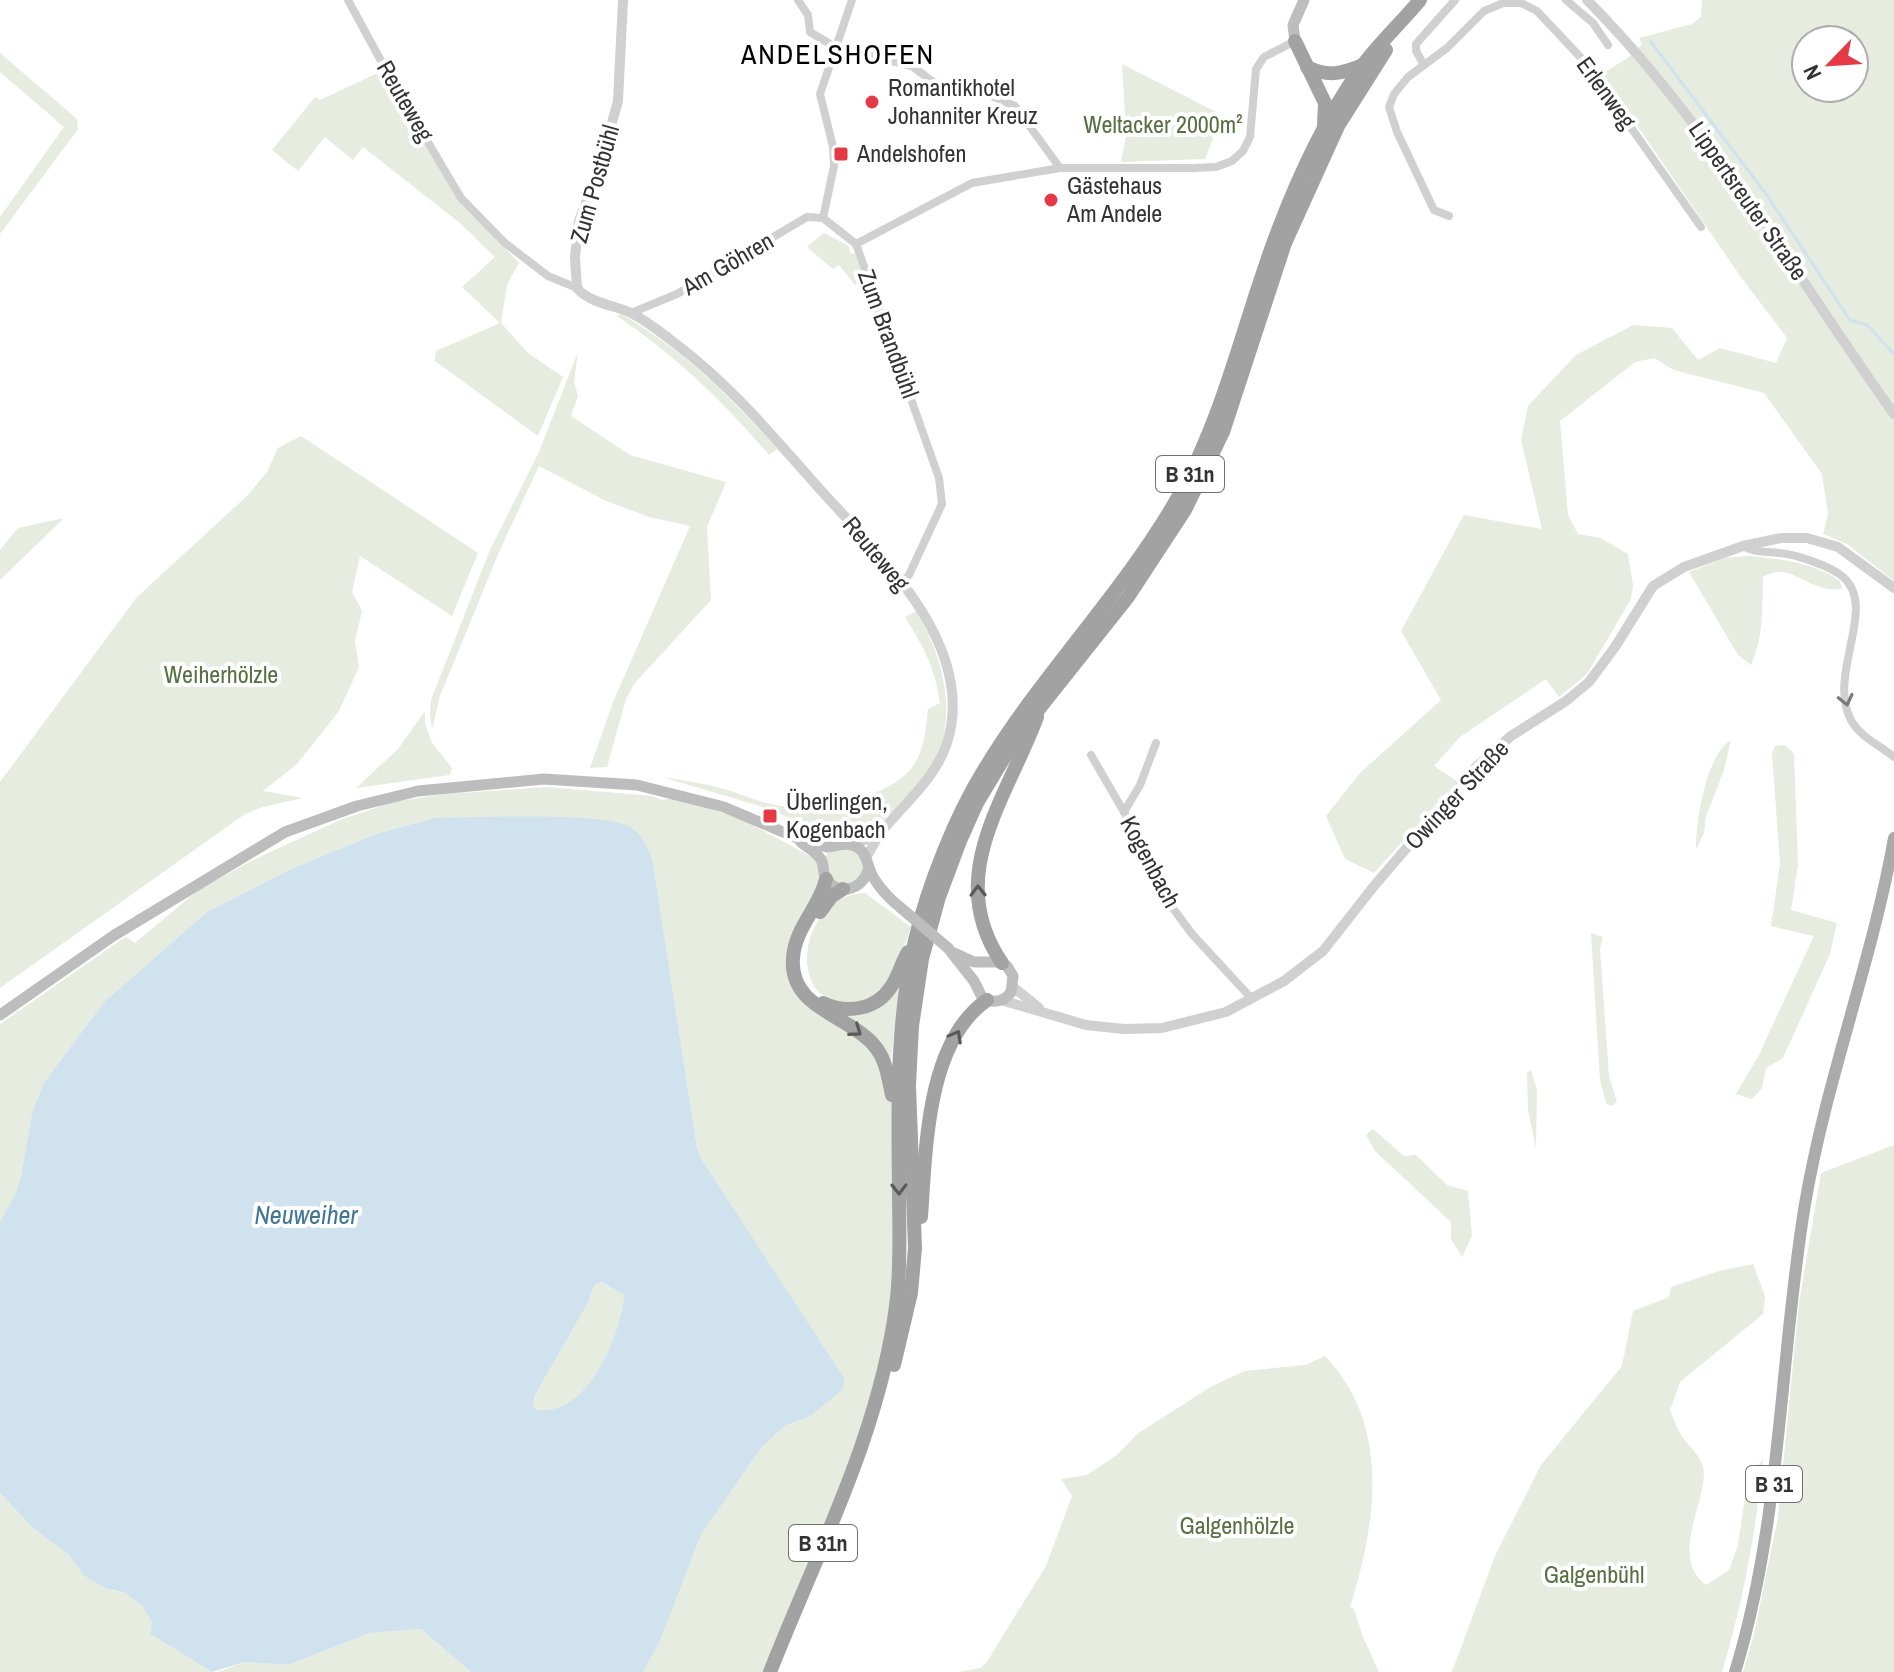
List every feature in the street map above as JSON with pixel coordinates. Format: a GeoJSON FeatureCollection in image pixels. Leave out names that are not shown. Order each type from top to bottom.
{"type":"FeatureCollection","features":[{"type":"Feature","properties":{"kind":"highway"},"geometry":{"type":"LineString","coordinates":[[1403,20],[1420,0]]}},
{"type":"Feature","properties":{"kind":"highway","name":"B 31n"},"geometry":{"type":"LineString","coordinates":[[770,1672],[873,1413],[888,1356],[898,1294],[900,1031],[914,942],[962,808],[985,768],[1042,686],[1142,557],[1200,456],[1219,413],[1277,232],[1324,130],[1363,65],[1403,20]]}},
{"type":"Feature","properties":{"kind":"highway","name":"B 31n"},"geometry":{"type":"LineString","coordinates":[[873,1413],[886,1391],[911,1293],[915,1248],[909,1085],[912,1026],[922,959],[939,897],[977,803],[1016,738],[1141,579],[1185,510],[1223,432],[1285,243],[1338,126],[1403,20]]}},
{"type":"Feature","properties":{"kind":"highway"},"geometry":{"type":"LineString","coordinates":[[1295,41],[1307,66],[1322,74],[1337,75],[1363,65]]}},
{"type":"Feature","properties":{"kind":"highway","name":"B 31n"},"geometry":{"type":"LineString","coordinates":[[1307,66],[1325,103],[1324,130]]}},
{"type":"Feature","properties":{"kind":"highway"},"geometry":{"type":"LineString","coordinates":[[1002,963],[984,933],[979,914],[976,891],[979,861],[988,831],[1043,702]]}},
{"type":"Feature","properties":{"kind":"highway"},"geometry":{"type":"LineString","coordinates":[[826,879],[823,892],[795,943],[794,974],[809,1001],[862,1034],[874,1046],[888,1074],[898,1111]]}},
{"type":"Feature","properties":{"kind":"highway"},"geometry":{"type":"LineString","coordinates":[[843,889],[831,897],[802,947],[802,975],[816,998],[831,1007],[848,1009],[873,1004],[891,988],[914,942]]}},
{"type":"Feature","properties":{"kind":"highway"},"geometry":{"type":"LineString","coordinates":[[915,1248],[921,1219],[927,1142],[938,1081],[958,1030],[975,1009],[994,1000]]}},
{"type":"Feature","properties":{"kind":"main road"},"geometry":{"type":"LineString","coordinates":[[1295,41],[1293,25],[1304,0]]}},
{"type":"Feature","properties":{"kind":"main road"},"geometry":{"type":"LineString","coordinates":[[0,1015],[113,936],[260,846],[321,818],[387,797],[512,780],[611,782],[698,799],[797,838],[834,847]]}},
{"type":"Feature","properties":{"kind":"main road"},"geometry":{"type":"LineString","coordinates":[[797,838],[823,863]]}},
{"type":"Feature","properties":{"kind":"main road","name":"B 31"},"geometry":{"type":"LineString","coordinates":[[1735,1672],[1763,1561],[1770,1515],[1792,1292],[1810,1175],[1868,958],[1894,838]]}},
{"type":"Feature","properties":{"kind":"main road"},"geometry":{"type":"LineString","coordinates":[[868,870],[861,883],[843,889],[826,879],[823,863],[834,847],[853,845],[866,857],[868,870],[887,897]]}},
{"type":"Feature","properties":{"kind":"main road"},"geometry":{"type":"LineString","coordinates":[[861,883],[887,897],[951,950],[974,962],[1002,963],[1013,976],[1009,995],[994,1000],[978,993],[974,981],[951,950]]}},
{"type":"Feature","properties":{"kind":"main road"},"geometry":{"type":"LineString","coordinates":[[974,981],[977,971],[986,964]]}},
{"type":"Feature","properties":{"kind":"street","name":"Reuteweg"},"geometry":{"type":"LineString","coordinates":[[348,0],[461,198],[516,251],[548,276],[577,288]]}},
{"type":"Feature","properties":{"kind":"street","name":"Zum Postbühl"},"geometry":{"type":"LineString","coordinates":[[577,288],[575,257],[579,221],[600,165],[618,101],[623,0]]}},
{"type":"Feature","properties":{"kind":"street"},"geometry":{"type":"LineString","coordinates":[[798,0],[808,15],[810,32],[837,48],[912,66],[933,82],[960,94],[987,94],[1015,106],[1060,168]]}},
{"type":"Feature","properties":{"kind":"street"},"geometry":{"type":"LineString","coordinates":[[852,0],[820,94],[833,147],[834,166],[823,218],[856,244]]}},
{"type":"Feature","properties":{"kind":"street"},"geometry":{"type":"LineString","coordinates":[[1424,65],[1416,51],[1416,44],[1455,0]]}},
{"type":"Feature","properties":{"kind":"street"},"geometry":{"type":"LineString","coordinates":[[1449,216],[1434,210],[1397,132],[1389,107],[1394,94],[1408,77],[1447,48],[1491,0]]}},
{"type":"Feature","properties":{"kind":"street","name":"Erlenweg"},"geometry":{"type":"LineString","coordinates":[[1566,0],[1593,23],[1608,45]]}},
{"type":"Feature","properties":{"kind":"street","name":"Lippertsreuter Straße"},"geometry":{"type":"LineString","coordinates":[[1587,0],[1674,97],[1724,163],[1894,414]]}},
{"type":"Feature","properties":{"kind":"street","name":"Erlenweg"},"geometry":{"type":"LineString","coordinates":[[1484,11],[1503,3],[1521,3],[1537,11],[1551,24],[1602,85],[1701,227]]}},
{"type":"Feature","properties":{"kind":"street","name":"Zum Brandbühl"},"geometry":{"type":"LineString","coordinates":[[901,583],[909,575],[942,504],[939,478],[856,244],[972,183],[1060,168],[1192,168],[1216,167],[1232,161],[1243,151],[1250,137],[1256,69],[1264,57],[1295,41]]}},
{"type":"Feature","properties":{"kind":"street","name":"Am Göhren"},"geometry":{"type":"LineString","coordinates":[[631,313],[677,294],[807,217],[823,218]]}},
{"type":"Feature","properties":{"kind":"street"},"geometry":{"type":"LineString","coordinates":[[577,288],[589,297],[631,313]]}},
{"type":"Feature","properties":{"kind":"street","name":"Reuteweg"},"geometry":{"type":"LineString","coordinates":[[631,313],[721,381],[868,541],[901,583],[941,650],[951,684],[952,713],[947,742],[934,773],[879,834],[866,857]]}},
{"type":"Feature","properties":{"kind":"street","name":"Owinger Straße"},"geometry":{"type":"LineString","coordinates":[[994,1000],[1107,1028],[1162,1028],[1226,1012],[1284,981],[1323,951],[1476,767],[1511,736],[1566,701],[1589,682],[1653,586],[1684,567],[1743,546],[1781,538],[1807,538],[1838,547],[1894,588]]}},
{"type":"Feature","properties":{"kind":"street"},"geometry":{"type":"LineString","coordinates":[[1743,546],[1748,550],[1783,553],[1841,575],[1851,587],[1857,598],[1843,695],[1853,723],[1874,744],[1894,757]]}},
{"type":"Feature","properties":{"kind":"street"},"geometry":{"type":"LineString","coordinates":[[1124,812],[1140,785],[1156,743]]}},
{"type":"Feature","properties":{"kind":"street","name":"Kogenbach"},"geometry":{"type":"LineString","coordinates":[[1091,755],[1124,812],[1158,888],[1192,934],[1252,999]]}},
{"type":"Feature","properties":{"kind":"street","name":"Reuteweg"},"geometry":{"type":"LineString","coordinates":[[853,845],[879,834]]}},
{"type":"Feature","properties":{"kind":"street","name":"Owinger Straße"},"geometry":{"type":"LineString","coordinates":[[1013,987],[1044,1012]]}},
{"type":"Feature","properties":{"kind":"green space"},"geometry":{"type":"Polygon","coordinates":[[[1702,0],[1894,0],[1894,581],[1847,544],[1823,534],[1828,515],[1822,474],[1764,393],[1674,370],[1654,358],[1635,362],[1560,421],[1568,515],[1578,534],[1600,538],[1628,554],[1633,586],[1631,599],[1587,674],[1559,697],[1546,679],[1460,737],[1434,766],[1457,781],[1374,873],[1345,859],[1326,816],[1360,773],[1441,700],[1401,631],[1464,515],[1542,529],[1521,440],[1528,406],[1576,355],[1633,325],[1672,328],[1698,360],[1720,348],[1776,363],[1787,338],[1738,273],[1602,74],[1629,57],[1642,44],[1639,38],[1692,24],[1701,17],[1702,0]]]}},
{"type":"Feature","properties":{"kind":"green space"},"geometry":{"type":"Polygon","coordinates":[[[0,53],[77,119],[78,129],[0,234],[0,217],[64,127],[0,72],[0,53]]]}},
{"type":"Feature","properties":{"kind":"green space","name":"Weltacker 2000m²"},"geometry":{"type":"Polygon","coordinates":[[[1122,64],[1222,115],[1205,159],[1121,162],[1126,136],[1122,64]]]}},
{"type":"Feature","properties":{"kind":"green space"},"geometry":{"type":"Polygon","coordinates":[[[382,71],[457,197],[519,263],[507,285],[501,323],[528,353],[563,377],[538,436],[435,361],[436,351],[500,323],[462,287],[495,257],[460,223],[363,147],[353,160],[325,137],[298,171],[272,150],[315,97],[320,100],[382,71]]]}},
{"type":"Feature","properties":{"kind":"green space"},"geometry":{"type":"Polygon","coordinates":[[[824,233],[849,246],[865,280],[855,285],[839,265],[833,269],[807,247],[824,233]]]}},
{"type":"Feature","properties":{"kind":"green space"},"geometry":{"type":"Polygon","coordinates":[[[621,314],[705,375],[777,449],[769,455],[698,380],[617,316],[621,314]]]}},
{"type":"Feature","properties":{"kind":"green space"},"geometry":{"type":"Polygon","coordinates":[[[578,352],[574,382],[578,396],[571,416],[630,455],[726,482],[707,527],[711,600],[634,684],[626,699],[607,767],[590,768],[613,702],[690,526],[649,517],[606,501],[539,466],[499,552],[440,696],[432,729],[430,713],[431,700],[490,550],[539,452],[578,352]]]}},
{"type":"Feature","properties":{"kind":"green space","name":"Weiherhölzle"},"geometry":{"type":"Polygon","coordinates":[[[301,436],[478,553],[452,616],[360,556],[352,592],[362,611],[355,641],[359,667],[339,711],[297,764],[263,791],[303,798],[245,814],[0,988],[0,782],[137,597],[247,496],[267,472],[278,448],[301,436]]]}},
{"type":"Feature","properties":{"kind":"green space"},"geometry":{"type":"Polygon","coordinates":[[[64,518],[0,580],[0,550],[18,528],[64,518]]]}},
{"type":"Feature","properties":{"kind":"green space"},"geometry":{"type":"Polygon","coordinates":[[[1748,556],[1807,566],[1840,581],[1842,589],[1823,588],[1786,573],[1771,573],[1763,577],[1760,632],[1751,665],[1738,655],[1689,572],[1724,558],[1748,556]]]}},
{"type":"Feature","properties":{"kind":"green space"},"geometry":{"type":"Polygon","coordinates":[[[916,611],[941,669],[946,711],[944,732],[939,752],[923,780],[867,834],[864,831],[853,836],[824,837],[773,810],[662,777],[712,786],[791,807],[845,802],[880,791],[896,782],[918,758],[928,709],[940,703],[928,658],[905,617],[916,611]]]}},
{"type":"Feature","properties":{"kind":"green space"},"geometry":{"type":"Polygon","coordinates":[[[425,711],[425,724],[432,743],[452,768],[450,775],[356,788],[398,749],[425,711]]]}},
{"type":"Feature","properties":{"kind":"green space"},"geometry":{"type":"Polygon","coordinates":[[[1731,740],[1724,770],[1706,816],[1704,833],[1696,849],[1700,806],[1709,774],[1722,748],[1731,740]]]}},
{"type":"Feature","properties":{"kind":"green space"},"geometry":{"type":"Polygon","coordinates":[[[1785,745],[1794,754],[1798,865],[1791,910],[1837,923],[1830,954],[1783,1058],[1766,1068],[1762,1088],[1752,1099],[1736,1094],[1758,1057],[1814,936],[1771,926],[1780,864],[1772,753],[1775,746],[1785,745]]]}},
{"type":"Feature","properties":{"kind":"green space"},"geometry":{"type":"Polygon","coordinates":[[[547,787],[653,796],[662,800],[672,798],[737,817],[810,856],[824,858],[830,850],[853,845],[868,870],[843,889],[799,932],[798,984],[874,1046],[892,1094],[899,1212],[888,1356],[770,1672],[643,1672],[660,1641],[701,1535],[761,1448],[786,1425],[809,1417],[845,1379],[697,1148],[653,863],[643,840],[621,823],[590,819],[434,818],[379,833],[291,869],[207,912],[104,1002],[43,1084],[32,1113],[21,1176],[14,1197],[0,1221],[0,1024],[126,937],[135,943],[197,891],[251,861],[340,820],[393,802],[445,794],[547,787]]]}},
{"type":"Feature","properties":{"kind":"green space"},"geometry":{"type":"Polygon","coordinates":[[[865,893],[911,927],[894,971],[881,991],[855,1002],[832,1000],[817,989],[809,972],[808,952],[813,931],[824,912],[842,899],[865,893]]]}},
{"type":"Feature","properties":{"kind":"green space"},"geometry":{"type":"Polygon","coordinates":[[[1591,933],[1603,937],[1600,949],[1609,1076],[1617,1102],[1611,1106],[1606,1103],[1600,1080],[1591,933]]]}},
{"type":"Feature","properties":{"kind":"green space"},"geometry":{"type":"Polygon","coordinates":[[[899,986],[891,1061],[882,1045],[841,1012],[899,986]]]}},
{"type":"Feature","properties":{"kind":"green space"},"geometry":{"type":"Polygon","coordinates":[[[1531,1070],[1537,1090],[1536,1148],[1528,1110],[1527,1073],[1531,1070]]]}},
{"type":"Feature","properties":{"kind":"green space"},"geometry":{"type":"Polygon","coordinates":[[[1373,1129],[1404,1156],[1416,1155],[1447,1185],[1468,1191],[1472,1236],[1462,1257],[1451,1239],[1451,1222],[1375,1151],[1366,1135],[1373,1129]]]}},
{"type":"Feature","properties":{"kind":"green space"},"geometry":{"type":"Polygon","coordinates":[[[1894,1145],[1894,1672],[1743,1672],[1778,1517],[1799,1303],[1821,1173],[1894,1145]]]}},
{"type":"Feature","properties":{"kind":"green space","name":"Galgenbühl"},"geometry":{"type":"Polygon","coordinates":[[[1753,1264],[1765,1296],[1763,1314],[1680,1382],[1670,1410],[1680,1433],[1699,1457],[1703,1468],[1702,1489],[1689,1548],[1696,1574],[1706,1585],[1729,1570],[1738,1545],[1748,1478],[1763,1459],[1748,1567],[1722,1672],[1452,1672],[1495,1556],[1541,1465],[1622,1366],[1633,1311],[1669,1297],[1671,1287],[1719,1271],[1753,1264]]]}},
{"type":"Feature","properties":{"kind":"green space"},"geometry":{"type":"Polygon","coordinates":[[[600,1282],[624,1295],[608,1352],[586,1388],[571,1401],[554,1409],[535,1409],[535,1395],[589,1301],[594,1285],[600,1282]]]}},
{"type":"Feature","properties":{"kind":"green space","name":"Galgenhölzle"},"geometry":{"type":"Polygon","coordinates":[[[1325,1356],[1346,1383],[1361,1413],[1369,1444],[1371,1510],[1350,1607],[1354,1609],[1379,1672],[958,1672],[981,1668],[986,1663],[1046,1566],[1072,1496],[1061,1479],[1087,1475],[1117,1455],[1137,1434],[1212,1386],[1245,1371],[1305,1365],[1325,1356]]]}},
{"type":"Feature","properties":{"kind":"green space"},"geometry":{"type":"Polygon","coordinates":[[[0,1493],[33,1528],[69,1555],[83,1575],[114,1591],[125,1593],[141,1605],[152,1622],[150,1634],[212,1672],[0,1672],[0,1493]]]}},
{"type":"Feature","properties":{"kind":"green space"},"geometry":{"type":"Polygon","coordinates":[[[421,1629],[471,1672],[218,1672],[244,1662],[290,1665],[370,1633],[421,1629]]]}},
{"type":"Feature","properties":{"kind":"water","name":"Neuweiher"},"geometry":{"type":"Polygon","coordinates":[[[536,816],[616,822],[639,834],[653,863],[697,1148],[845,1379],[842,1390],[809,1417],[786,1425],[761,1448],[701,1535],[660,1641],[643,1672],[471,1672],[421,1629],[370,1633],[289,1665],[244,1662],[212,1672],[150,1634],[152,1622],[141,1605],[125,1593],[105,1588],[83,1575],[69,1555],[33,1528],[0,1493],[0,1221],[14,1197],[21,1176],[32,1113],[43,1084],[104,1002],[207,912],[291,869],[379,833],[434,818],[536,816]],[[601,1282],[594,1285],[589,1301],[535,1395],[535,1409],[554,1409],[585,1388],[608,1352],[624,1295],[601,1282]]]}},
{"type":"Feature","properties":{"kind":"waterway"},"geometry":{"type":"LineString","coordinates":[[1651,42],[1766,194],[1850,320],[1867,325],[1894,354]]}},
{"type":"Feature","properties":{"kind":"place","name":"Romantikhotel Johanniter Kreuz"},"geometry":{"type":"Point","coordinates":[872,102]}},
{"type":"Feature","properties":{"kind":"place","name":"Andelshofen"},"geometry":{"type":"Point","coordinates":[841,154]}},
{"type":"Feature","properties":{"kind":"place","name":"Gästehaus Am Andele"},"geometry":{"type":"Point","coordinates":[1051,200]}},
{"type":"Feature","properties":{"kind":"place","name":"Überlingen, Kogenbach"},"geometry":{"type":"Point","coordinates":[770,816]}},
{"type":"Feature","properties":{"kind":"district","name":"ANDELSHOFEN"},"geometry":{"type":"Point","coordinates":[838,54]}}]}
